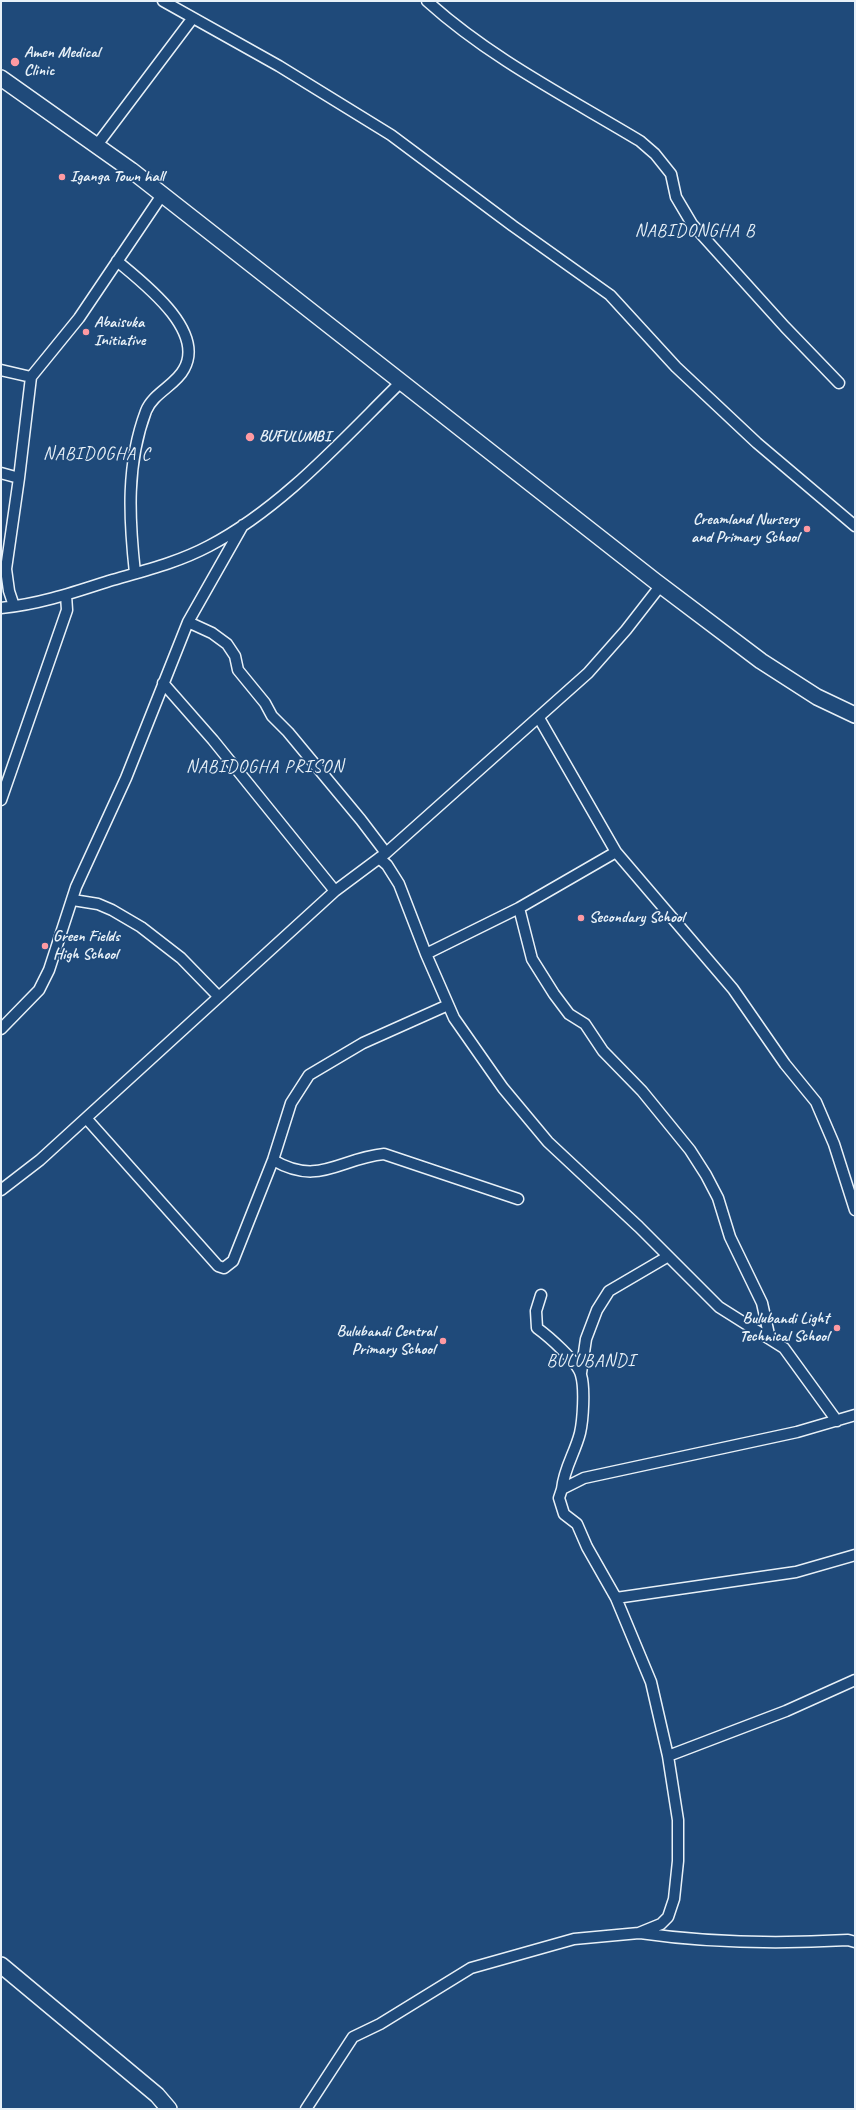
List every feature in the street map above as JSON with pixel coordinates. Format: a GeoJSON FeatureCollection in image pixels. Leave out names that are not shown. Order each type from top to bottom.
{"type":"FeatureCollection","features":[{"type":"Feature","properties":{"kind":"main road"},"geometry":{"type":"LineString","coordinates":[[1,78],[97,145],[661,585],[761,661],[817,697],[855,715]]}},
{"type":"Feature","properties":{"kind":"main road"},"geometry":{"type":"LineString","coordinates":[[1,1965],[157,2095],[169,2109]]}},
{"type":"Feature","properties":{"kind":"street"},"geometry":{"type":"LineString","coordinates":[[163,1],[192,19],[279,66],[392,135],[513,226],[610,295],[676,367],[757,443],[855,526]]}},
{"type":"Feature","properties":{"kind":"street"},"geometry":{"type":"LineString","coordinates":[[427,1],[483,46],[640,141],[655,154],[671,174],[676,197],[692,224],[785,327],[839,383]]}},
{"type":"Feature","properties":{"kind":"street"},"geometry":{"type":"LineString","coordinates":[[97,145],[192,19]]}},
{"type":"Feature","properties":{"kind":"street"},"geometry":{"type":"LineString","coordinates":[[14,606],[9,591],[6,569],[31,377],[79,318],[116,261],[162,195]]}},
{"type":"Feature","properties":{"kind":"street"},"geometry":{"type":"LineString","coordinates":[[116,261],[144,284],[182,326],[187,337],[188,348],[188,359],[184,369],[161,392],[147,409],[138,436],[131,473],[129,513],[135,573]]}},
{"type":"Feature","properties":{"kind":"street"},"geometry":{"type":"LineString","coordinates":[[1,370],[31,377]]}},
{"type":"Feature","properties":{"kind":"street"},"geometry":{"type":"LineString","coordinates":[[1,608],[42,602],[66,595],[171,563],[209,546],[243,526],[305,477],[401,382]]}},
{"type":"Feature","properties":{"kind":"street"},"geometry":{"type":"LineString","coordinates":[[1,473],[19,478]]}},
{"type":"Feature","properties":{"kind":"street"},"geometry":{"type":"LineString","coordinates":[[1,1029],[39,990],[49,970],[76,887],[126,778],[188,622],[243,526]]}},
{"type":"Feature","properties":{"kind":"street"},"geometry":{"type":"LineString","coordinates":[[1,1190],[40,1160],[218,996],[335,891],[383,856],[588,674],[626,630],[661,585]]}},
{"type":"Feature","properties":{"kind":"street"},"geometry":{"type":"LineString","coordinates":[[1,800],[67,610],[66,595]]}},
{"type":"Feature","properties":{"kind":"street"},"geometry":{"type":"LineString","coordinates":[[188,622],[212,633],[227,644],[235,656],[238,670],[265,703],[272,716],[288,732],[357,814],[399,884],[426,954],[454,1018],[503,1088],[548,1142],[639,1227],[667,1257],[719,1307],[784,1348],[837,1421]]}},
{"type":"Feature","properties":{"kind":"street"},"geometry":{"type":"LineString","coordinates":[[163,684],[213,740],[335,891]]}},
{"type":"Feature","properties":{"kind":"street"},"geometry":{"type":"LineString","coordinates":[[539,718],[616,852],[733,989],[785,1064],[816,1102],[834,1144],[855,1210]]}},
{"type":"Feature","properties":{"kind":"street"},"geometry":{"type":"LineString","coordinates":[[426,954],[519,908],[616,852]]}},
{"type":"Feature","properties":{"kind":"street"},"geometry":{"type":"LineString","coordinates":[[73,900],[98,904],[112,910],[141,927],[181,958],[218,996]]}},
{"type":"Feature","properties":{"kind":"street"},"geometry":{"type":"LineString","coordinates":[[519,908],[532,959],[554,994],[569,1014],[585,1024],[602,1052],[642,1091],[690,1150],[706,1175],[718,1198],[730,1237],[762,1303],[770,1339]]}},
{"type":"Feature","properties":{"kind":"street"},"geometry":{"type":"LineString","coordinates":[[86,1118],[143,1179],[184,1229],[218,1266],[224,1268],[232,1261],[273,1160],[291,1103],[309,1075],[363,1044],[448,1005]]}},
{"type":"Feature","properties":{"kind":"street"},"geometry":{"type":"LineString","coordinates":[[273,1160],[294,1169],[312,1172],[328,1170],[368,1156],[384,1154],[518,1199]]}},
{"type":"Feature","properties":{"kind":"street"},"geometry":{"type":"LineString","coordinates":[[639,1933],[661,1924],[668,1917],[674,1898],[678,1861],[678,1820],[668,1756],[651,1682],[616,1598],[587,1547],[576,1524],[564,1514],[559,1498],[562,1489],[563,1476],[580,1433],[582,1405],[581,1373],[586,1339],[597,1310],[609,1291],[667,1257]]}},
{"type":"Feature","properties":{"kind":"street"},"geometry":{"type":"LineString","coordinates":[[541,1295],[536,1311],[537,1328],[556,1342],[581,1373]]}},
{"type":"Feature","properties":{"kind":"street"},"geometry":{"type":"LineString","coordinates":[[562,1489],[584,1478],[797,1432],[855,1415]]}},
{"type":"Feature","properties":{"kind":"street"},"geometry":{"type":"LineString","coordinates":[[616,1598],[796,1572],[855,1555]]}},
{"type":"Feature","properties":{"kind":"street"},"geometry":{"type":"LineString","coordinates":[[668,1756],[786,1711],[855,1680]]}},
{"type":"Feature","properties":{"kind":"street"},"geometry":{"type":"LineString","coordinates":[[306,2109],[353,2037],[380,2024],[471,1968],[574,1939],[639,1933],[686,1940],[792,1943],[848,1940],[855,1942]]}},
{"type":"Feature","properties":{"kind":"place","name":"Amen Medical Clinic"},"geometry":{"type":"Point","coordinates":[15,62]}},
{"type":"Feature","properties":{"kind":"place","name":"Iganga Town hall"},"geometry":{"type":"Point","coordinates":[62,177]}},
{"type":"Feature","properties":{"kind":"place","name":"Abaisuka Initiative"},"geometry":{"type":"Point","coordinates":[86,332]}},
{"type":"Feature","properties":{"kind":"place","name":"BUFULUMBI"},"geometry":{"type":"Point","coordinates":[250,437]}},
{"type":"Feature","properties":{"kind":"place","name":"Creamland Nursery and Primary School"},"geometry":{"type":"Point","coordinates":[807,529]}},
{"type":"Feature","properties":{"kind":"place","name":"Secondary School"},"geometry":{"type":"Point","coordinates":[581,918]}},
{"type":"Feature","properties":{"kind":"place","name":"Green Fields High School"},"geometry":{"type":"Point","coordinates":[45,946]}},
{"type":"Feature","properties":{"kind":"place","name":"Bulubandi Light Technical School"},"geometry":{"type":"Point","coordinates":[837,1328]}},
{"type":"Feature","properties":{"kind":"place","name":"Bulubandi Central Primary School"},"geometry":{"type":"Point","coordinates":[443,1341]}},
{"type":"Feature","properties":{"kind":"district","name":"NABIDONGHA B"},"geometry":{"type":"Point","coordinates":[695,231]}},
{"type":"Feature","properties":{"kind":"district","name":"NABIDOGHA C"},"geometry":{"type":"Point","coordinates":[97,454]}},
{"type":"Feature","properties":{"kind":"district","name":"NABIDOGHA PRISON"},"geometry":{"type":"Point","coordinates":[265,767]}},
{"type":"Feature","properties":{"kind":"district","name":"BULUBANDI"},"geometry":{"type":"Point","coordinates":[591,1361]}}]}
